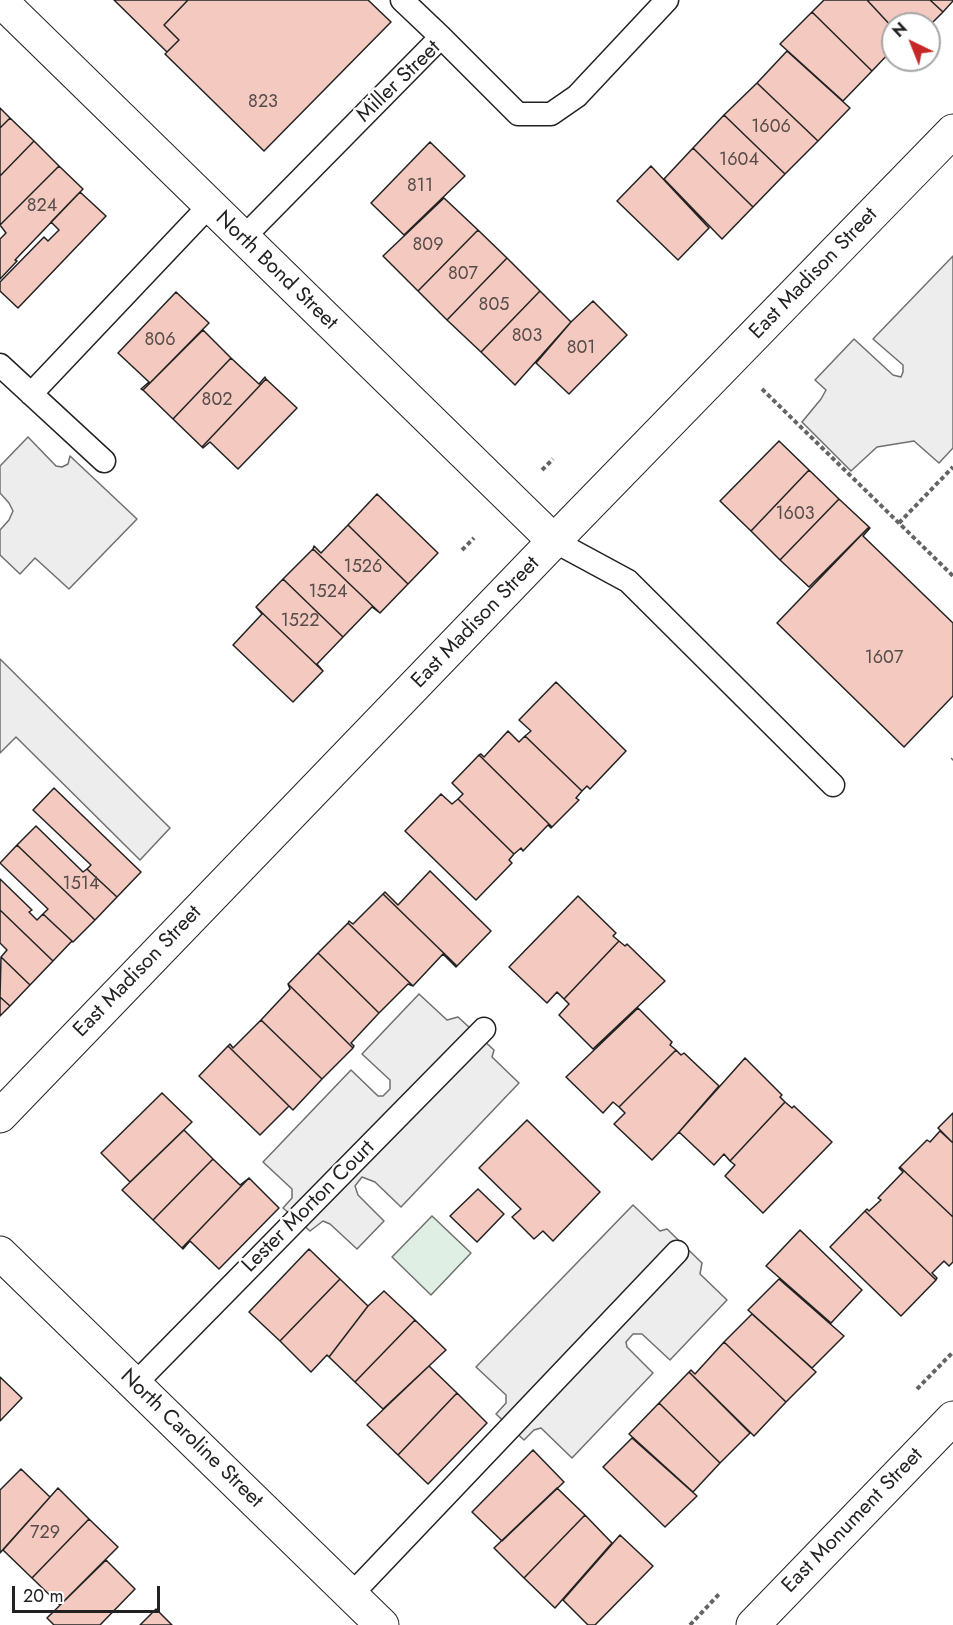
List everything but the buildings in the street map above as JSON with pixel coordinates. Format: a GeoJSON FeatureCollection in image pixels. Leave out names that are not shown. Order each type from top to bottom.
{"type":"FeatureCollection","features":[{"type":"Feature","properties":{"kind":"main road","name":"North Bond Street"},"geometry":{"type":"LineString","coordinates":[[0,0],[554,541]]}},
{"type":"Feature","properties":{"kind":"main road","name":"East Madison Street"},"geometry":{"type":"LineString","coordinates":[[0,1116],[953,131]]}},
{"type":"Feature","properties":{"kind":"main road","name":"North Caroline Street"},"geometry":{"type":"LineString","coordinates":[[0,1253],[382,1625]]}},
{"type":"Feature","properties":{"kind":"main road","name":"East Monument Street"},"geometry":{"type":"LineString","coordinates":[[753,1625],[953,1418]]}},
{"type":"Feature","properties":{"kind":"lane"},"geometry":{"type":"LineString","coordinates":[[402,0],[441,37]]}},
{"type":"Feature","properties":{"kind":"lane","name":"Miller Street"},"geometry":{"type":"LineString","coordinates":[[243,238],[441,37],[518,114],[551,114],[577,96],[667,0]]}},
{"type":"Feature","properties":{"kind":"lane"},"geometry":{"type":"LineString","coordinates":[[31,394],[209,206]]}},
{"type":"Feature","properties":{"kind":"lane"},"geometry":{"type":"LineString","coordinates":[[0,365],[104,461]]}},
{"type":"Feature","properties":{"kind":"lane"},"geometry":{"type":"LineString","coordinates":[[554,541],[628,581],[832,785]]}},
{"type":"Feature","properties":{"kind":"lane","name":"Lester Morton Court"},"geometry":{"type":"LineString","coordinates":[[135,1384],[484,1029]]}},
{"type":"Feature","properties":{"kind":"lane"},"geometry":{"type":"LineString","coordinates":[[351,1595],[677,1252]]}},
{"type":"Feature","properties":{"kind":"path"},"geometry":{"type":"LineString","coordinates":[[731,359],[953,576]]}},
{"type":"Feature","properties":{"kind":"path"},"geometry":{"type":"LineString","coordinates":[[542,470],[553,459]]}},
{"type":"Feature","properties":{"kind":"path"},"geometry":{"type":"LineString","coordinates":[[899,523],[953,467]]}},
{"type":"Feature","properties":{"kind":"path"},"geometry":{"type":"LineString","coordinates":[[462,550],[474,538]]}},
{"type":"Feature","properties":{"kind":"green space"},"geometry":{"type":"Polygon","coordinates":[[[432,1216],[471,1253],[431,1295],[392,1257],[432,1216]]]}},
{"type":"Feature","properties":{"kind":"shaded area"},"geometry":{"type":"Polygon","coordinates":[[[953,256],[953,448],[939,463],[914,441],[877,447],[851,471],[802,422],[826,390],[815,380],[854,339],[893,375],[901,377],[903,365],[873,339],[953,256]]]}},
{"type":"Feature","properties":{"kind":"shaded area"},"geometry":{"type":"Polygon","coordinates":[[[28,437],[56,466],[62,467],[68,464],[70,456],[137,519],[69,589],[35,558],[20,574],[0,555],[0,530],[13,511],[0,493],[0,466],[28,437]]]}},
{"type":"Feature","properties":{"kind":"shaded area"},"geometry":{"type":"Polygon","coordinates":[[[0,659],[170,828],[140,860],[16,737],[0,753],[0,659]]]}},
{"type":"Feature","properties":{"kind":"shaded area"},"geometry":{"type":"Polygon","coordinates":[[[419,994],[447,1020],[458,1017],[494,1050],[492,1057],[519,1083],[401,1207],[375,1182],[362,1177],[355,1186],[358,1195],[384,1221],[357,1249],[330,1224],[323,1221],[310,1231],[283,1208],[292,1198],[292,1189],[263,1162],[351,1070],[378,1096],[383,1096],[390,1089],[390,1080],[362,1054],[419,994]]]}},
{"type":"Feature","properties":{"kind":"shaded area"},"geometry":{"type":"Polygon","coordinates":[[[633,1205],[660,1231],[667,1229],[702,1263],[700,1274],[727,1300],[670,1360],[642,1334],[633,1334],[626,1342],[627,1347],[653,1373],[572,1458],[541,1428],[534,1430],[524,1440],[496,1414],[506,1403],[506,1395],[476,1367],[633,1205]]]}}]}
